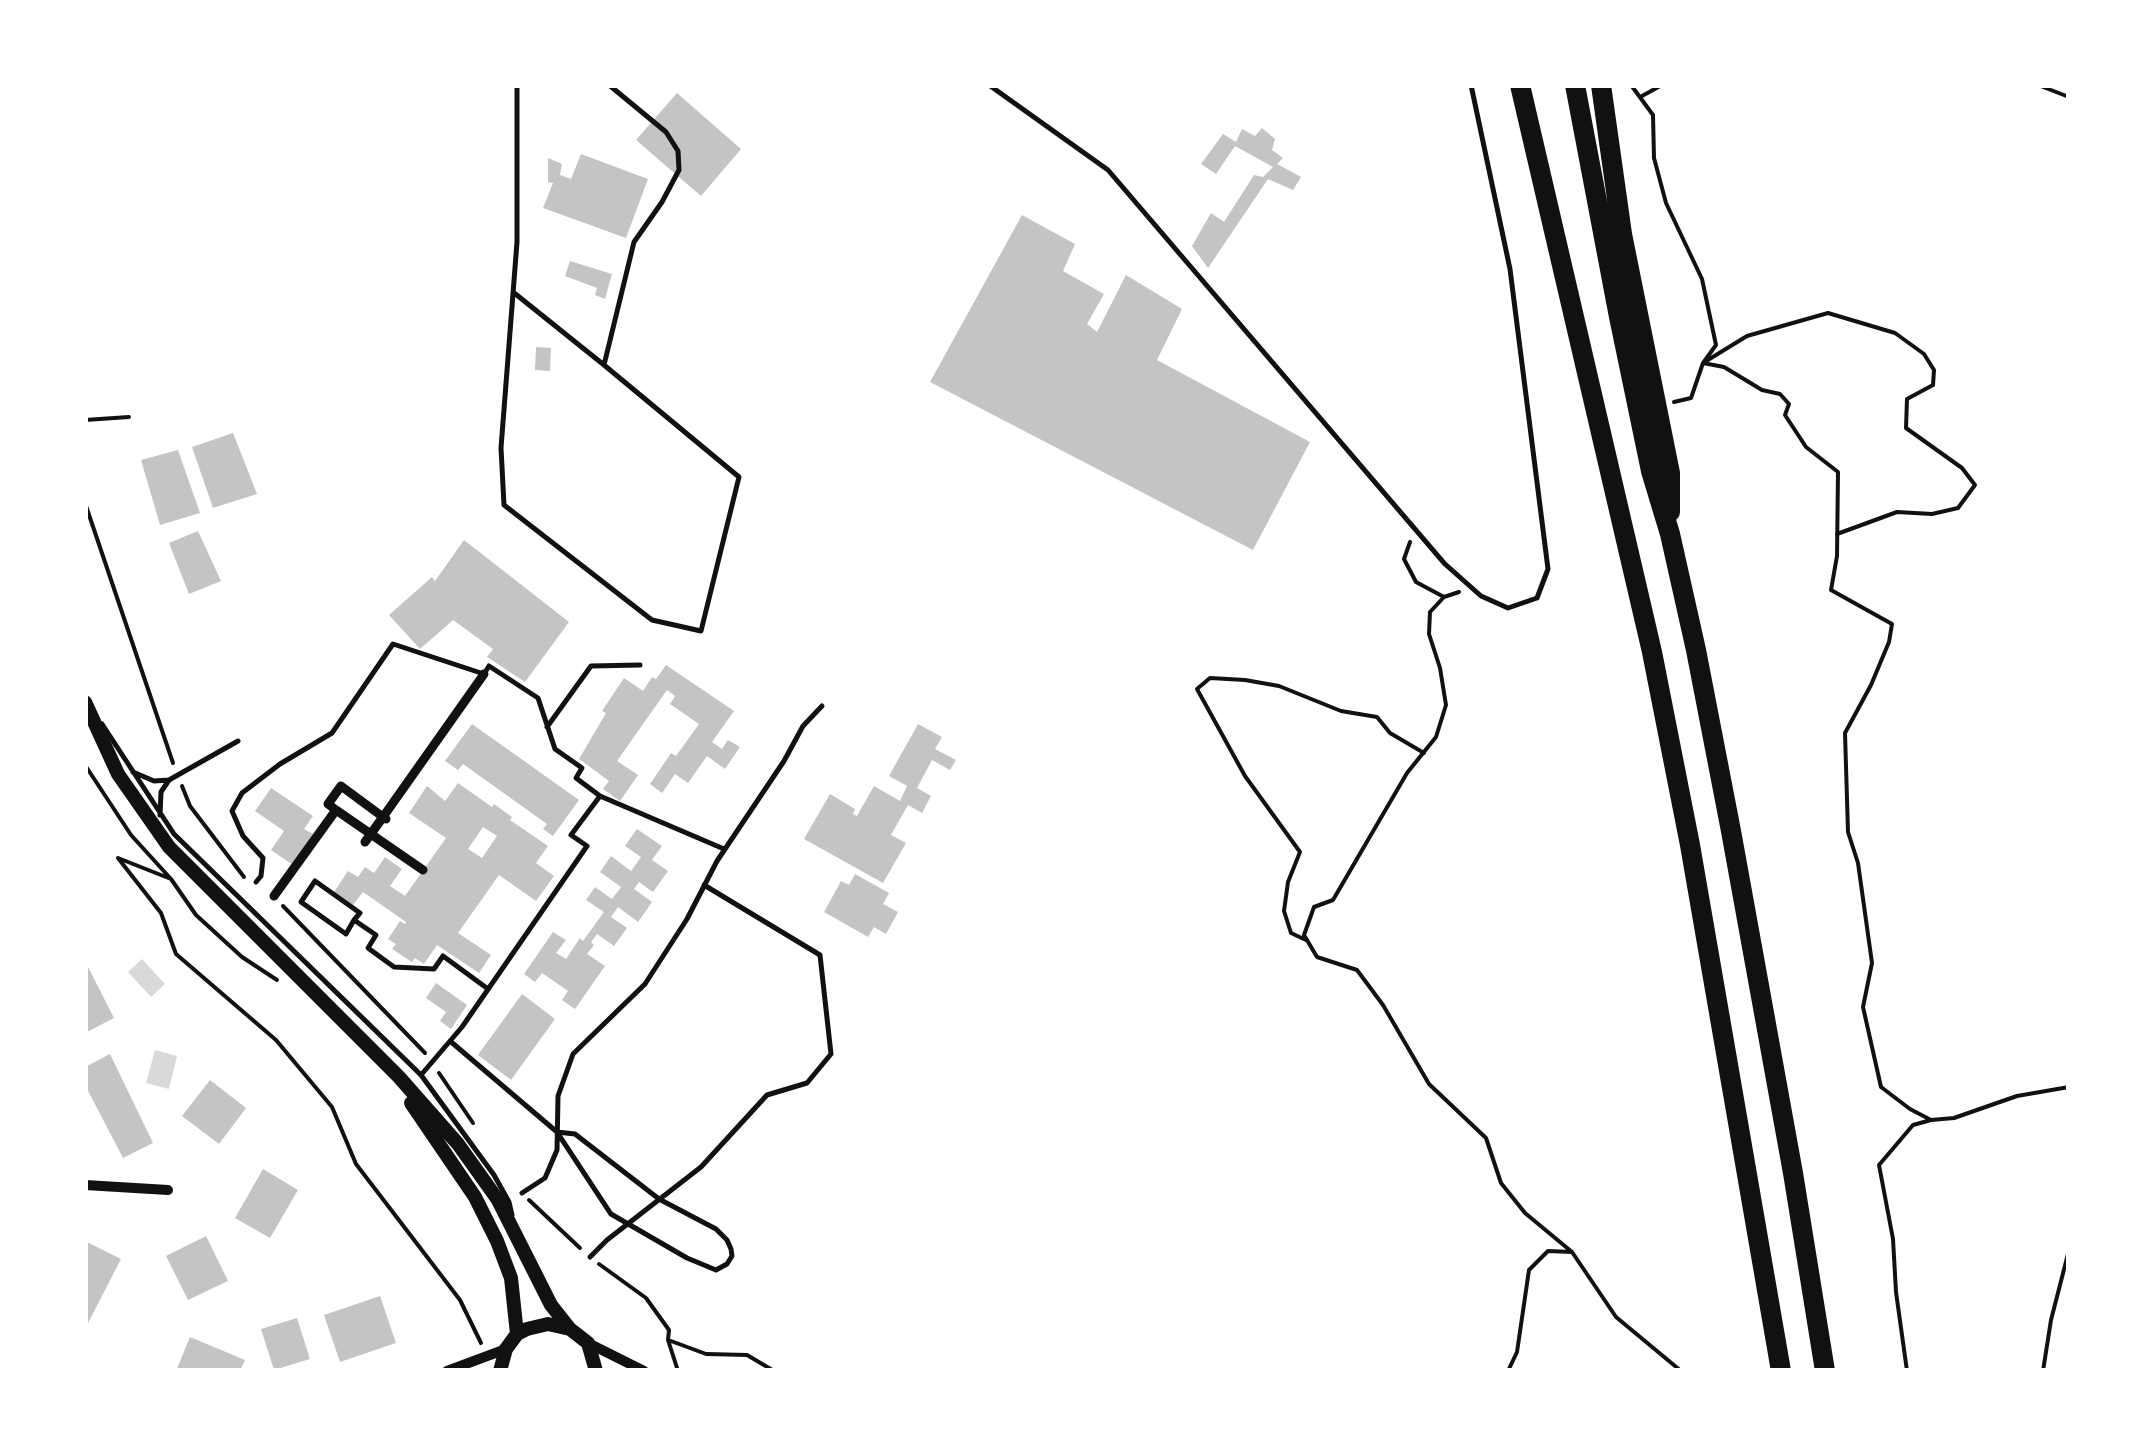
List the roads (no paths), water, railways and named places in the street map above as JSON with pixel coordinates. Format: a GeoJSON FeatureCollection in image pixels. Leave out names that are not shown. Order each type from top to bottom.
{"type":"FeatureCollection","features":[{"type":"Feature","properties":{"kind":"highway"},"geometry":{"type":"LineString","coordinates":[[1520,85],[1652,652],[1781,1371]]}},
{"type":"Feature","properties":{"kind":"highway"},"geometry":{"type":"LineString","coordinates":[[1575,85],[1627,356],[1670,534],[1731,830],[1825,1371]]}},
{"type":"Feature","properties":{"kind":"highway"},"geometry":{"type":"LineString","coordinates":[[1601,85],[1622,234],[1670,473],[1670,534]]}},
{"type":"Feature","properties":{"kind":"street"},"geometry":{"type":"LineString","coordinates":[[368,838],[386,818],[484,674]]}},
{"type":"Feature","properties":{"kind":"street"},"geometry":{"type":"LineString","coordinates":[[85,699],[118,774],[162,838],[407,1086],[458,1144],[516,1232],[552,1305],[570,1329],[644,1371]]}},
{"type":"Feature","properties":{"kind":"street"},"geometry":{"type":"LineString","coordinates":[[386,818],[341,786],[328,804],[368,838],[424,870]]}},
{"type":"Feature","properties":{"kind":"street"},"geometry":{"type":"LineString","coordinates":[[274,896],[336,810]]}},
{"type":"Feature","properties":{"kind":"street"},"geometry":{"type":"LineString","coordinates":[[370,1051],[442,1145],[484,1214],[510,1278],[518,1334]]}},
{"type":"Feature","properties":{"kind":"street"},"geometry":{"type":"LineString","coordinates":[[85,1185],[168,1190]]}},
{"type":"Feature","properties":{"kind":"street"},"geometry":{"type":"LineString","coordinates":[[500,1371],[506,1349],[518,1334],[548,1324],[570,1329]]}},
{"type":"Feature","properties":{"kind":"street"},"geometry":{"type":"LineString","coordinates":[[588,1342],[596,1371]]}},
{"type":"Feature","properties":{"kind":"street"},"geometry":{"type":"LineString","coordinates":[[447,1371],[506,1349]]}},
{"type":"Feature","properties":{"kind":"lane"},"geometry":{"type":"LineString","coordinates":[[513,292],[739,476],[701,631],[652,620],[504,505],[501,448],[513,292],[517,242],[518,85]]}},
{"type":"Feature","properties":{"kind":"lane"},"geometry":{"type":"LineString","coordinates":[[604,365],[634,242],[679,170],[678,151],[666,132],[609,85]]}},
{"type":"Feature","properties":{"kind":"lane"},"geometry":{"type":"LineString","coordinates":[[989,85],[1108,170],[1414,528],[1481,596],[1508,608],[1537,598],[1548,569],[1510,268],[1471,85]]}},
{"type":"Feature","properties":{"kind":"lane"},"geometry":{"type":"LineString","coordinates":[[256,882],[261,876],[263,858],[243,836],[232,811],[242,793],[280,764],[332,733],[393,644],[484,674],[490,666],[538,698],[555,749],[582,768],[576,778],[600,796],[724,850]]}},
{"type":"Feature","properties":{"kind":"lane"},"geometry":{"type":"LineString","coordinates":[[548,727],[591,666],[640,665]]}},
{"type":"Feature","properties":{"kind":"lane"},"geometry":{"type":"LineString","coordinates":[[85,699],[160,814],[192,851],[421,1076],[494,1175],[509,1202],[516,1232]]}},
{"type":"Feature","properties":{"kind":"lane"},"geometry":{"type":"LineString","coordinates":[[522,1193],[546,1178],[557,1150],[558,1096],[573,1054],[645,984],[724,850],[803,726],[822,706]]}},
{"type":"Feature","properties":{"kind":"lane"},"geometry":{"type":"LineString","coordinates":[[132,772],[154,781],[169,780],[238,742]]}},
{"type":"Feature","properties":{"kind":"lane"},"geometry":{"type":"LineString","coordinates":[[160,814],[161,792],[169,780]]}},
{"type":"Feature","properties":{"kind":"lane"},"geometry":{"type":"LineString","coordinates":[[421,1076],[450,1041],[587,846],[571,834],[600,796]]}},
{"type":"Feature","properties":{"kind":"lane"},"geometry":{"type":"LineString","coordinates":[[315,881],[360,912],[354,920],[346,934],[301,902],[315,881]]}},
{"type":"Feature","properties":{"kind":"lane"},"geometry":{"type":"LineString","coordinates":[[590,1257],[701,1167],[767,1095],[807,1083],[830,1054],[820,955],[704,885]]}},
{"type":"Feature","properties":{"kind":"lane"},"geometry":{"type":"LineString","coordinates":[[354,920],[376,936],[368,948],[394,967],[434,969],[443,956],[488,988]]}},
{"type":"Feature","properties":{"kind":"lane"},"geometry":{"type":"LineString","coordinates":[[450,1041],[558,1132],[611,1214],[716,1270],[727,1264],[732,1256],[727,1240],[716,1229],[659,1199],[575,1134],[558,1132]]}}]}
